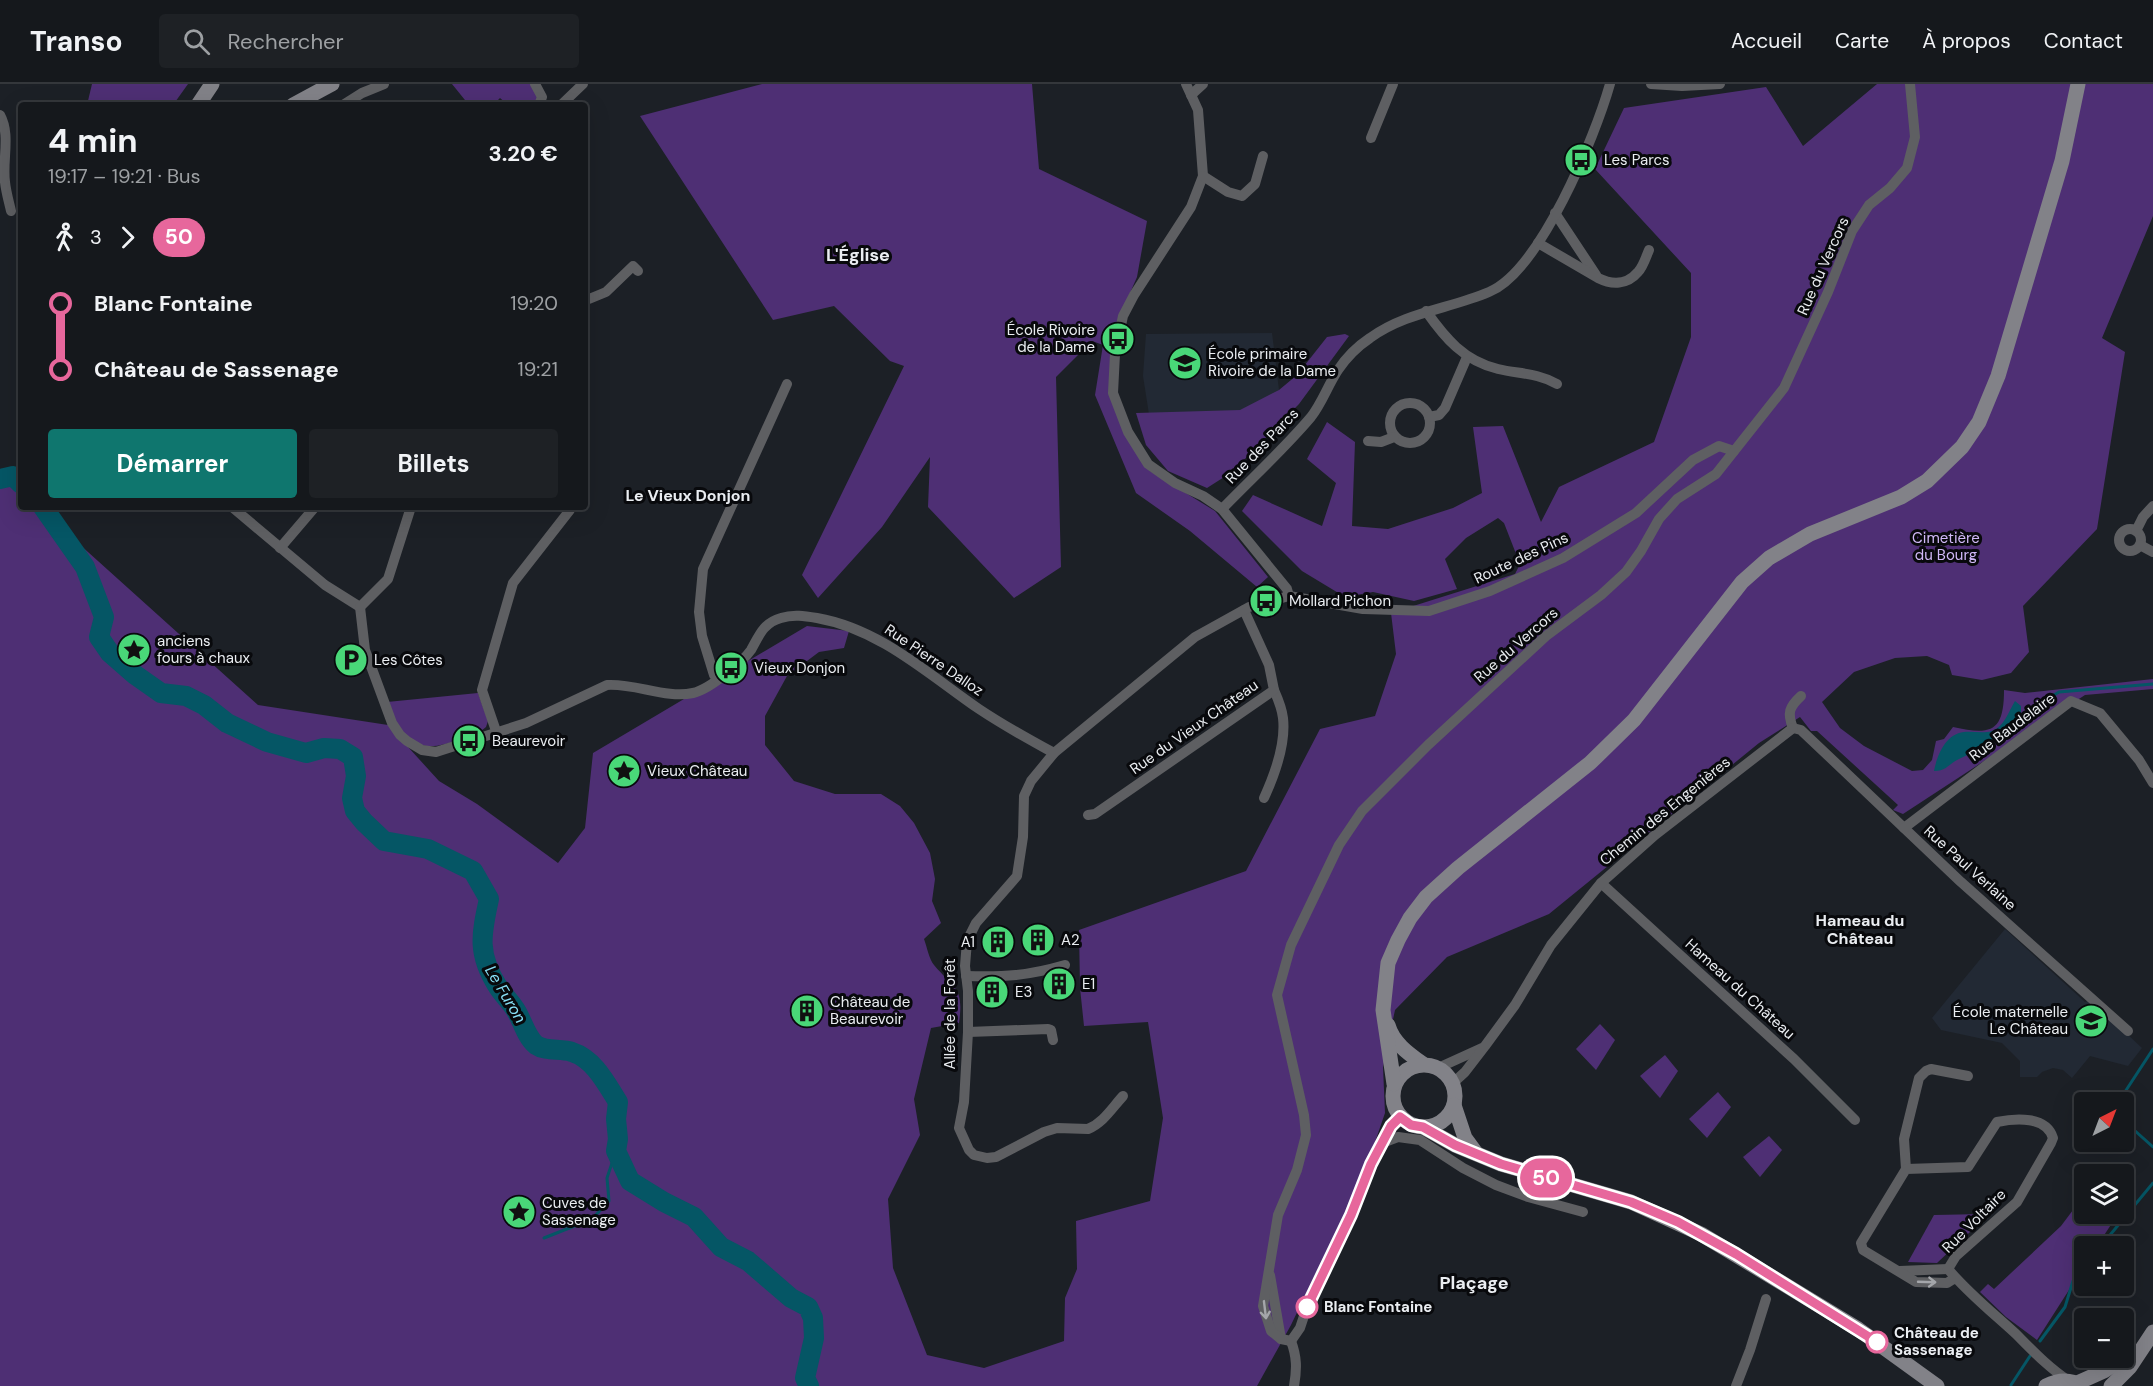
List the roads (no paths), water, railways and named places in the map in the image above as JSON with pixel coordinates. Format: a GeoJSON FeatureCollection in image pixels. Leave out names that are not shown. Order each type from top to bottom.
{"type":"FeatureCollection","features":[{"type":"Feature","properties":{"kind":"main road"},"geometry":{"type":"LineString","coordinates":[[200,102],[212,84]]}},
{"type":"Feature","properties":{"kind":"main road"},"geometry":{"type":"LineString","coordinates":[[299,102],[332,84]]}},
{"type":"Feature","properties":{"kind":"main road"},"geometry":{"type":"LineString","coordinates":[[1383,1010],[1390,1033],[1408,1054],[1447,1074],[1453,1083],[1454,1105],[1448,1117],[1437,1125],[1423,1127],[1411,1125],[1400,1117],[1394,1107],[1392,1096],[1394,1084],[1383,1010],[1388,963],[1410,918],[1426,897],[1458,868],[1590,763],[1634,720],[1742,582],[1769,558],[1810,534],[1856,517],[1910,492],[1927,481],[1962,447],[1979,422],[1998,376],[2062,161],[2078,84]]}},
{"type":"Feature","properties":{"kind":"main road"},"geometry":{"type":"LineString","coordinates":[[1394,1084],[1401,1074],[1411,1067],[1431,1066]]}},
{"type":"Feature","properties":{"kind":"main road"},"geometry":{"type":"LineString","coordinates":[[1454,1105],[1465,1138],[1476,1153]]}},
{"type":"Feature","properties":{"kind":"main road"},"geometry":{"type":"LineString","coordinates":[[1423,1127],[1455,1145],[1518,1169],[1631,1202],[1701,1234],[1857,1329],[1937,1386]]}},
{"type":"Feature","properties":{"kind":"main road"},"geometry":{"type":"LineString","coordinates":[[2134,1349],[2150,1335]]}},
{"type":"Feature","properties":{"kind":"main road"},"geometry":{"type":"LineString","coordinates":[[2111,1386],[2130,1367],[2150,1335]]}},
{"type":"Feature","properties":{"kind":"main road"},"geometry":{"type":"LineString","coordinates":[[2045,1386],[2060,1381],[2076,1384],[2108,1368]]}},
{"type":"Feature","properties":{"kind":"street"},"geometry":{"type":"LineString","coordinates":[[348,102],[384,84]]}},
{"type":"Feature","properties":{"kind":"street"},"geometry":{"type":"LineString","coordinates":[[535,84],[542,97],[540,102]]}},
{"type":"Feature","properties":{"kind":"street"},"geometry":{"type":"LineString","coordinates":[[564,102],[583,84]]}},
{"type":"Feature","properties":{"kind":"street"},"geometry":{"type":"LineString","coordinates":[[1054,753],[1195,637],[1244,610],[1266,601],[1289,596],[1287,589],[1222,509],[1203,496],[1175,483],[1148,464],[1128,432],[1113,393],[1115,354],[1123,316],[1191,207],[1203,176],[1198,110],[1186,84]]}},
{"type":"Feature","properties":{"kind":"street"},"geometry":{"type":"LineString","coordinates":[[1191,95],[1203,84]]}},
{"type":"Feature","properties":{"kind":"street"},"geometry":{"type":"LineString","coordinates":[[1371,138],[1393,84]]}},
{"type":"Feature","properties":{"kind":"street","name":"Rue des Parcs"},"geometry":{"type":"LineString","coordinates":[[1222,509],[1312,415],[1339,369],[1370,338],[1401,320],[1489,292],[1505,284],[1538,243],[1571,183],[1603,109],[1610,84]]}},
{"type":"Feature","properties":{"kind":"street"},"geometry":{"type":"LineString","coordinates":[[1651,84],[1682,86],[1720,84]]}},
{"type":"Feature","properties":{"kind":"street","name":"Rue du Vercors"},"geometry":{"type":"LineString","coordinates":[[1294,1386],[1297,1371],[1296,1354],[1286,1340],[1270,1275],[1278,1215],[1298,1170],[1306,1135],[1304,1115],[1277,995],[1291,945],[1339,845],[1362,811],[1428,745],[1546,636],[1601,595],[1626,572],[1659,519],[1677,499],[1716,474],[1784,388],[1828,292],[1852,231],[1869,205],[1890,188],[1907,168],[1915,136],[1910,84]]}},
{"type":"Feature","properties":{"kind":"street"},"geometry":{"type":"LineString","coordinates":[[0,115],[6,141],[5,182],[11,213]]}},
{"type":"Feature","properties":{"kind":"street"},"geometry":{"type":"LineString","coordinates":[[1203,176],[1228,192],[1242,196],[1255,184],[1263,156]]}},
{"type":"Feature","properties":{"kind":"street"},"geometry":{"type":"LineString","coordinates":[[1555,213],[1598,278]]}},
{"type":"Feature","properties":{"kind":"street"},"geometry":{"type":"LineString","coordinates":[[1538,243],[1598,278],[1608,283],[1620,284],[1638,273],[1649,250]]}},
{"type":"Feature","properties":{"kind":"street"},"geometry":{"type":"LineString","coordinates":[[588,298],[606,292],[633,266],[638,271]]}},
{"type":"Feature","properties":{"kind":"street"},"geometry":{"type":"LineString","coordinates":[[1426,311],[1439,329],[1467,357],[1496,369],[1543,376],[1557,384]]}},
{"type":"Feature","properties":{"kind":"street"},"geometry":{"type":"LineString","coordinates":[[1429,417],[1439,415],[1445,408],[1467,357]]}},
{"type":"Feature","properties":{"kind":"street"},"geometry":{"type":"LineString","coordinates":[[717,679],[702,636],[699,612],[703,568],[787,384]]}},
{"type":"Feature","properties":{"kind":"street"},"geometry":{"type":"LineString","coordinates":[[1411,402],[1425,410],[1429,417],[1428,432],[1424,438],[1416,442],[1401,441],[1394,436],[1390,430],[1389,421],[1396,408],[1411,402]]}},
{"type":"Feature","properties":{"kind":"street"},"geometry":{"type":"LineString","coordinates":[[1368,441],[1381,442],[1394,436]]}},
{"type":"Feature","properties":{"kind":"street","name":"Route des Pins"},"geometry":{"type":"LineString","coordinates":[[1289,596],[1363,609],[1429,611],[1439,608],[1490,591],[1563,558],[1636,513],[1693,460],[1719,446],[1734,451]]}},
{"type":"Feature","properties":{"kind":"street"},"geometry":{"type":"LineString","coordinates":[[2136,531],[2143,517],[2153,506]]}},
{"type":"Feature","properties":{"kind":"street"},"geometry":{"type":"LineString","coordinates":[[236,510],[325,585],[360,607],[388,579],[410,510]]}},
{"type":"Feature","properties":{"kind":"street"},"geometry":{"type":"LineString","coordinates":[[280,548],[312,510]]}},
{"type":"Feature","properties":{"kind":"street"},"geometry":{"type":"LineString","coordinates":[[496,731],[482,690],[513,583],[570,510]]}},
{"type":"Feature","properties":{"kind":"street"},"geometry":{"type":"LineString","coordinates":[[2131,529],[2136,531],[2140,536],[2140,545],[2129,551],[2123,548],[2119,543],[2123,531],[2131,529]]}},
{"type":"Feature","properties":{"kind":"street"},"geometry":{"type":"LineString","coordinates":[[2140,545],[2153,552]]}},
{"type":"Feature","properties":{"kind":"street","name":"Rue Pierre Dalloz"},"geometry":{"type":"LineString","coordinates":[[360,607],[365,650],[392,723],[400,735],[422,750],[436,752],[526,723],[607,685],[619,684],[680,694],[693,693],[717,679],[750,650],[764,628],[780,618],[802,615],[838,622],[877,639],[978,708],[1054,753]]}},
{"type":"Feature","properties":{"kind":"street","name":"Rue du Vieux Château"},"geometry":{"type":"LineString","coordinates":[[1088,815],[1095,814],[1274,690],[1269,665],[1244,610]]}},
{"type":"Feature","properties":{"kind":"street"},"geometry":{"type":"LineString","coordinates":[[1264,798],[1277,762],[1283,733],[1283,718],[1274,690]]}},
{"type":"Feature","properties":{"kind":"street"},"geometry":{"type":"LineString","coordinates":[[1793,728],[1789,713],[1790,706],[1801,696]]}},
{"type":"Feature","properties":{"kind":"street","name":"Rue Baudelaire"},"geometry":{"type":"LineString","coordinates":[[1904,828],[2071,701],[2100,712],[2139,760],[2153,783]]}},
{"type":"Feature","properties":{"kind":"street","name":"Rue Paul Verlaine"},"geometry":{"type":"LineString","coordinates":[[1793,728],[1800,730],[1961,882],[2128,1031]]}},
{"type":"Feature","properties":{"kind":"street","name":"Chemin des Engenières"},"geometry":{"type":"LineString","coordinates":[[1453,1083],[1465,1072],[1485,1046],[1515,1005],[1551,945],[1601,883],[1655,835],[1793,728]]}},
{"type":"Feature","properties":{"kind":"street","name":"Allée de la Forêt"},"geometry":{"type":"LineString","coordinates":[[1054,753],[1028,786],[1024,795],[1023,837],[1017,876],[971,932],[966,950],[968,1032],[964,1102],[959,1128],[969,1150],[981,1157],[991,1158],[1057,1128],[1088,1129],[1100,1123],[1123,1096]]}},
{"type":"Feature","properties":{"kind":"street","name":"Hameau du Château"},"geometry":{"type":"LineString","coordinates":[[1601,883],[1794,1059],[1855,1120]]}},
{"type":"Feature","properties":{"kind":"street"},"geometry":{"type":"LineString","coordinates":[[966,976],[1004,977],[1031,974],[1065,965]]}},
{"type":"Feature","properties":{"kind":"street"},"geometry":{"type":"LineString","coordinates":[[968,1032],[1047,1029],[1051,1030],[1053,1040]]}},
{"type":"Feature","properties":{"kind":"street","name":"Chemin des Engenières"},"geometry":{"type":"LineString","coordinates":[[1431,1066],[1485,1046]]}},
{"type":"Feature","properties":{"kind":"street"},"geometry":{"type":"LineString","coordinates":[[1955,1278],[1947,1283],[1916,1282],[1863,1250],[1861,1243],[1906,1168],[1904,1139],[1919,1078],[1931,1069],[1968,1076]]}},
{"type":"Feature","properties":{"kind":"street"},"geometry":{"type":"LineString","coordinates":[[1286,1340],[1300,1328],[1307,1307],[1351,1215],[1371,1164],[1391,1126],[1400,1117]]}},
{"type":"Feature","properties":{"kind":"street","name":"Rue Voltaire"},"geometry":{"type":"LineString","coordinates":[[1906,1168],[1968,1167],[1997,1122],[2034,1120],[2048,1127],[2053,1138],[2051,1143],[2017,1202],[1956,1256],[1948,1269],[1972,1296],[2051,1368],[2076,1384]]}},
{"type":"Feature","properties":{"kind":"street"},"geometry":{"type":"LineString","coordinates":[[1382,1143],[1398,1137],[1419,1140],[1463,1168],[1496,1185],[1528,1197],[1583,1212]]}},
{"type":"Feature","properties":{"kind":"street"},"geometry":{"type":"LineString","coordinates":[[1900,1271],[1948,1269]]}},
{"type":"Feature","properties":{"kind":"street"},"geometry":{"type":"LineString","coordinates":[[1736,1386],[1766,1299]]}},
{"type":"Feature","properties":{"kind":"street"},"geometry":{"type":"LineString","coordinates":[[2045,1386],[2051,1368]]}},
{"type":"Feature","properties":{"kind":"water"},"geometry":{"type":"Polygon","coordinates":[[[2015,701],[2021,706],[2021,715],[2008,729],[1985,746],[1955,761],[1945,769],[1934,771],[1937,759],[1947,741],[1964,732],[1985,732],[1996,729],[2003,722],[2015,701]]]}},
{"type":"Feature","properties":{"kind":"waterway","name":"Le Furon"},"geometry":{"type":"LineString","coordinates":[[0,479],[13,476],[18,481]]}},
{"type":"Feature","properties":{"kind":"waterway","name":"Le Furon"},"geometry":{"type":"LineString","coordinates":[[45,510],[85,567],[104,617],[99,637],[110,653],[134,674],[161,693],[186,696],[204,705],[227,723],[267,742],[306,753],[324,748],[340,749],[353,757],[356,776],[352,798],[355,811],[384,841],[428,849],[473,871],[489,899],[483,934],[487,964],[498,987],[518,1013],[529,1037],[540,1047],[580,1055],[604,1080],[618,1102],[616,1151],[630,1181],[694,1217],[721,1247],[748,1261],[791,1298],[808,1307],[813,1318],[814,1338],[805,1378],[809,1386]]}},
{"type":"Feature","properties":{"kind":"waterway","name":"Le Furon"},"geometry":{"type":"LineString","coordinates":[[127,674],[130,670]]}},
{"type":"Feature","properties":{"kind":"waterway"},"geometry":{"type":"LineString","coordinates":[[2021,715],[2059,692],[2153,684]]}},
{"type":"Feature","properties":{"kind":"waterway"},"geometry":{"type":"LineString","coordinates":[[2125,1092],[2153,1049]]}},
{"type":"Feature","properties":{"kind":"waterway"},"geometry":{"type":"LineString","coordinates":[[2134,1130],[2153,1147]]}},
{"type":"Feature","properties":{"kind":"waterway"},"geometry":{"type":"LineString","coordinates":[[544,1238],[592,1219],[609,1201],[607,1178],[616,1151]]}},
{"type":"Feature","properties":{"kind":"waterway"},"geometry":{"type":"LineString","coordinates":[[2109,1236],[2153,1183]]}},
{"type":"Feature","properties":{"kind":"waterway"},"geometry":{"type":"LineString","coordinates":[[2040,1341],[2065,1307],[2074,1280]]}},
{"type":"Feature","properties":{"kind":"waterway"},"geometry":{"type":"LineString","coordinates":[[2011,1385],[2030,1356]]}},
{"type":"Feature","properties":{"kind":"place","name":"Les Parcs"},"geometry":{"type":"Point","coordinates":[1581,160]}},
{"type":"Feature","properties":{"kind":"place","name":"École Rivoire de la Dame"},"geometry":{"type":"Point","coordinates":[1118,339]}},
{"type":"Feature","properties":{"kind":"place","name":"École primaire Rivoire de la Dame"},"geometry":{"type":"Point","coordinates":[1185,363]}},
{"type":"Feature","properties":{"kind":"place","name":"Mollard Pichon"},"geometry":{"type":"Point","coordinates":[1266,601]}},
{"type":"Feature","properties":{"kind":"place","name":"anciens fours à chaux"},"geometry":{"type":"Point","coordinates":[134,650]}},
{"type":"Feature","properties":{"kind":"place","name":"Les Côtes"},"geometry":{"type":"Point","coordinates":[351,660]}},
{"type":"Feature","properties":{"kind":"place","name":"Vieux Donjon"},"geometry":{"type":"Point","coordinates":[731,668]}},
{"type":"Feature","properties":{"kind":"place","name":"Beaurevoir"},"geometry":{"type":"Point","coordinates":[469,741]}},
{"type":"Feature","properties":{"kind":"place","name":"Vieux Château"},"geometry":{"type":"Point","coordinates":[624,771]}},
{"type":"Feature","properties":{"kind":"place","name":"A2"},"geometry":{"type":"Point","coordinates":[1038,940]}},
{"type":"Feature","properties":{"kind":"place","name":"A1"},"geometry":{"type":"Point","coordinates":[998,942]}},
{"type":"Feature","properties":{"kind":"place","name":"E1"},"geometry":{"type":"Point","coordinates":[1059,984]}},
{"type":"Feature","properties":{"kind":"place","name":"E3"},"geometry":{"type":"Point","coordinates":[992,992]}},
{"type":"Feature","properties":{"kind":"place","name":"Château de Beaurevoir"},"geometry":{"type":"Point","coordinates":[807,1011]}},
{"type":"Feature","properties":{"kind":"place","name":"École maternelle Le Château"},"geometry":{"type":"Point","coordinates":[2091,1021]}},
{"type":"Feature","properties":{"kind":"place","name":"Cuves de Sassenage"},"geometry":{"type":"Point","coordinates":[519,1212]}},
{"type":"Feature","properties":{"kind":"place","name":"Blanc Fontaine"},"geometry":{"type":"Point","coordinates":[1307,1307]}},
{"type":"Feature","properties":{"kind":"place","name":"Château de Sassenage"},"geometry":{"type":"Point","coordinates":[1877,1342]}},
{"type":"Feature","properties":{"kind":"district","name":"L'Église"},"geometry":{"type":"Point","coordinates":[858,255]}},
{"type":"Feature","properties":{"kind":"district","name":"Le Vieux Donjon"},"geometry":{"type":"Point","coordinates":[688,495]}},
{"type":"Feature","properties":{"kind":"district","name":"Hameau du Château"},"geometry":{"type":"Point","coordinates":[1860,929]}},
{"type":"Feature","properties":{"kind":"district","name":"Plaçage"},"geometry":{"type":"Point","coordinates":[1474,1283]}},
{"type":"Feature","properties":{"kind":"park label","name":"Cimetière du Bourg"},"geometry":{"type":"Point","coordinates":[1946,546]}}]}
